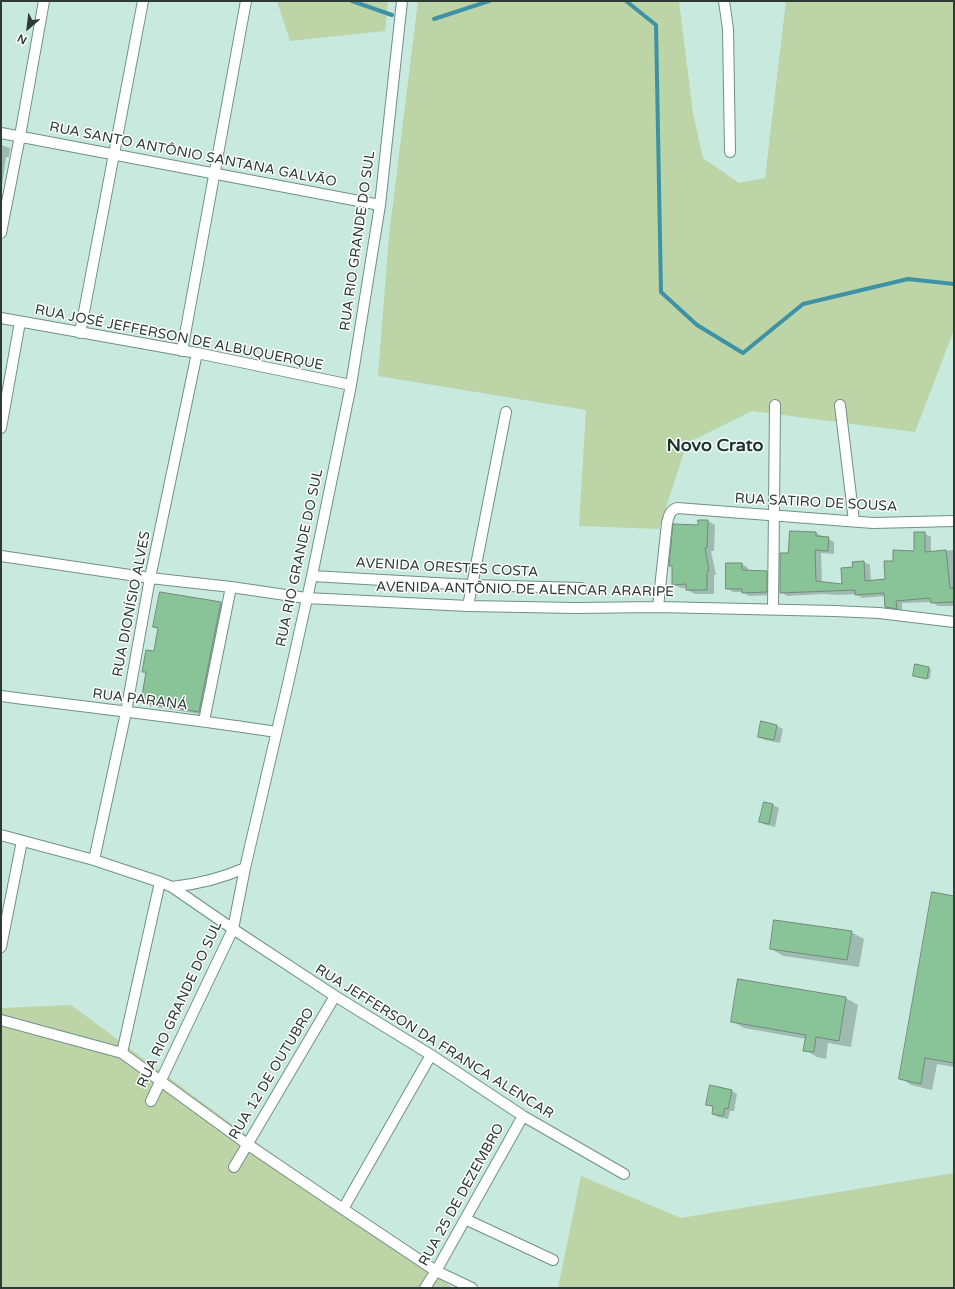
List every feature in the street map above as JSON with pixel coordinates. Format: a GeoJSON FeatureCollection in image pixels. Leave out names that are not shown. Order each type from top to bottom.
{"type":"FeatureCollection","features":[{"type":"Feature","properties":{"kind":"street"},"geometry":{"type":"LineString","coordinates":[[1,233],[44,1]]}},
{"type":"Feature","properties":{"kind":"street"},"geometry":{"type":"LineString","coordinates":[[80,333],[143,1]]}},
{"type":"Feature","properties":{"kind":"street"},"geometry":{"type":"LineString","coordinates":[[182,351],[246,1]]}},
{"type":"Feature","properties":{"kind":"street","name":"RUA RIO GRANDE DO SUL"},"geometry":{"type":"LineString","coordinates":[[151,1101],[233,929],[245,868],[276,732],[288,688],[351,385],[380,205],[402,1]]}},
{"type":"Feature","properties":{"kind":"street"},"geometry":{"type":"LineString","coordinates":[[724,1],[728,29],[730,152]]}},
{"type":"Feature","properties":{"kind":"street","name":"RUA SANTO ANTÔNIO SANTANA GALVÃO"},"geometry":{"type":"LineString","coordinates":[[1,133],[380,205]]}},
{"type":"Feature","properties":{"kind":"street","name":"RUA JOSÉ JEFFERSON DE ALBUQUERQUE"},"geometry":{"type":"LineString","coordinates":[[1,318],[197,353],[351,385]]}},
{"type":"Feature","properties":{"kind":"street"},"geometry":{"type":"LineString","coordinates":[[1,428],[20,322]]}},
{"type":"Feature","properties":{"kind":"street","name":"RUA DIONÍSIO ALVES"},"geometry":{"type":"LineString","coordinates":[[94,860],[126,712],[150,578],[197,353]]}},
{"type":"Feature","properties":{"kind":"street"},"geometry":{"type":"LineString","coordinates":[[773,609],[775,405]]}},
{"type":"Feature","properties":{"kind":"street"},"geometry":{"type":"LineString","coordinates":[[840,405],[854,521]]}},
{"type":"Feature","properties":{"kind":"street"},"geometry":{"type":"LineString","coordinates":[[468,606],[506,412]]}},
{"type":"Feature","properties":{"kind":"street","name":"RUA SATIRO DE SOUSA"},"geometry":{"type":"LineString","coordinates":[[658,607],[667,523],[669,513],[677,508],[873,523],[954,521]]}},
{"type":"Feature","properties":{"kind":"street","name":"AVENIDA ANTÔNIO DE ALENCAR ARARIPE"},"geometry":{"type":"LineString","coordinates":[[1,556],[150,578],[231,587],[306,598],[468,606],[773,609],[879,613],[954,622]]}},
{"type":"Feature","properties":{"kind":"street","name":"AVENIDA ORESTES COSTA"},"geometry":{"type":"LineString","coordinates":[[312,576],[471,585],[581,588]]}},
{"type":"Feature","properties":{"kind":"street"},"geometry":{"type":"LineString","coordinates":[[204,721],[231,587]]}},
{"type":"Feature","properties":{"kind":"street","name":"RUA PARANÁ"},"geometry":{"type":"LineString","coordinates":[[1,696],[204,721],[276,732]]}},
{"type":"Feature","properties":{"kind":"street","name":"RUA JEFFERSON DA FRANCA ALENCAR"},"geometry":{"type":"LineString","coordinates":[[1,835],[94,860],[172,887],[335,996],[431,1055],[523,1116],[624,1174]]}},
{"type":"Feature","properties":{"kind":"street"},"geometry":{"type":"LineString","coordinates":[[1,947],[22,841]]}},
{"type":"Feature","properties":{"kind":"street"},"geometry":{"type":"LineString","coordinates":[[172,887],[219,878],[245,868]]}},
{"type":"Feature","properties":{"kind":"street"},"geometry":{"type":"LineString","coordinates":[[122,1053],[160,882]]}},
{"type":"Feature","properties":{"kind":"street","name":"RUA 12 DE OUTUBRO"},"geometry":{"type":"LineString","coordinates":[[234,1167],[335,996]]}},
{"type":"Feature","properties":{"kind":"street"},"geometry":{"type":"LineString","coordinates":[[1,1020],[122,1053],[247,1144],[436,1271],[472,1288]]}},
{"type":"Feature","properties":{"kind":"street"},"geometry":{"type":"LineString","coordinates":[[343,1208],[431,1055]]}},
{"type":"Feature","properties":{"kind":"street","name":"RUA 25 DE DEZEMBRO"},"geometry":{"type":"LineString","coordinates":[[425,1288],[523,1116]]}},
{"type":"Feature","properties":{"kind":"street"},"geometry":{"type":"LineString","coordinates":[[465,1219],[553,1260]]}},
{"type":"Feature","properties":{"kind":"green space"},"geometry":{"type":"Polygon","coordinates":[[[277,1],[388,1],[385,31],[290,41],[277,1]]]}},
{"type":"Feature","properties":{"kind":"green space"},"geometry":{"type":"Polygon","coordinates":[[[418,1],[679,1],[693,113],[703,158],[739,183],[765,178],[786,1],[954,1],[954,330],[915,432],[752,411],[687,443],[659,529],[579,526],[586,410],[378,376],[389,236],[418,1]]]}},
{"type":"Feature","properties":{"kind":"green space"},"geometry":{"type":"Polygon","coordinates":[[[71,1005],[453,1288],[1,1288],[1,1008],[71,1005]]]}},
{"type":"Feature","properties":{"kind":"green space"},"geometry":{"type":"Polygon","coordinates":[[[954,1173],[954,1288],[558,1288],[581,1176],[681,1218],[954,1173]]]}},
{"type":"Feature","properties":{"kind":"building"},"geometry":{"type":"Polygon","coordinates":[[[698,520],[708,520],[707,548],[705,548],[709,571],[707,571],[707,590],[686,590],[686,584],[672,585],[672,566],[669,566],[673,524],[698,525],[698,520]]]}},
{"type":"Feature","properties":{"kind":"building"},"geometry":{"type":"Polygon","coordinates":[[[790,531],[816,532],[816,536],[829,537],[828,551],[815,550],[816,581],[842,584],[841,568],[853,567],[852,562],[864,561],[865,581],[885,579],[884,561],[893,561],[893,550],[914,551],[914,532],[925,532],[925,552],[946,550],[950,588],[954,588],[954,602],[931,603],[930,598],[896,601],[897,609],[885,607],[884,593],[855,595],[855,590],[780,593],[780,553],[788,553],[790,531]]]}},
{"type":"Feature","properties":{"kind":"building"},"geometry":{"type":"Polygon","coordinates":[[[726,563],[742,563],[742,570],[767,571],[767,592],[742,593],[742,589],[726,589],[726,563]]]}},
{"type":"Feature","properties":{"kind":"building"},"geometry":{"type":"Polygon","coordinates":[[[160,592],[221,602],[199,712],[141,702],[146,672],[142,672],[146,650],[154,651],[158,628],[153,627],[160,592]]]}},
{"type":"Feature","properties":{"kind":"building"},"geometry":{"type":"Polygon","coordinates":[[[915,664],[929,667],[927,679],[913,676],[915,664]]]}},
{"type":"Feature","properties":{"kind":"building"},"geometry":{"type":"Polygon","coordinates":[[[761,721],[777,725],[774,740],[758,737],[761,721]]]}},
{"type":"Feature","properties":{"kind":"building"},"geometry":{"type":"Polygon","coordinates":[[[764,802],[773,804],[769,824],[759,822],[764,802]]]}},
{"type":"Feature","properties":{"kind":"building"},"geometry":{"type":"Polygon","coordinates":[[[932,892],[954,896],[954,1063],[925,1058],[921,1084],[899,1079],[932,892]]]}},
{"type":"Feature","properties":{"kind":"building"},"geometry":{"type":"Polygon","coordinates":[[[774,920],[852,931],[847,960],[770,949],[774,920]]]}},
{"type":"Feature","properties":{"kind":"building"},"geometry":{"type":"Polygon","coordinates":[[[738,979],[846,997],[839,1041],[816,1037],[814,1052],[803,1051],[806,1035],[731,1022],[738,979]]]}},
{"type":"Feature","properties":{"kind":"building"},"geometry":{"type":"Polygon","coordinates":[[[710,1085],[732,1090],[728,1109],[725,1108],[723,1116],[712,1114],[713,1106],[706,1105],[710,1085]]]}},
{"type":"Feature","properties":{"kind":"waterway"},"geometry":{"type":"LineString","coordinates":[[352,1],[392,15]]}},
{"type":"Feature","properties":{"kind":"waterway"},"geometry":{"type":"LineString","coordinates":[[434,19],[489,1]]}},
{"type":"Feature","properties":{"kind":"waterway"},"geometry":{"type":"LineString","coordinates":[[626,1],[656,25],[661,292],[697,325],[743,353],[803,304],[908,279],[954,284]]}},
{"type":"Feature","properties":{"kind":"district","name":"Novo Crato"},"geometry":{"type":"Point","coordinates":[715,446]}}]}
